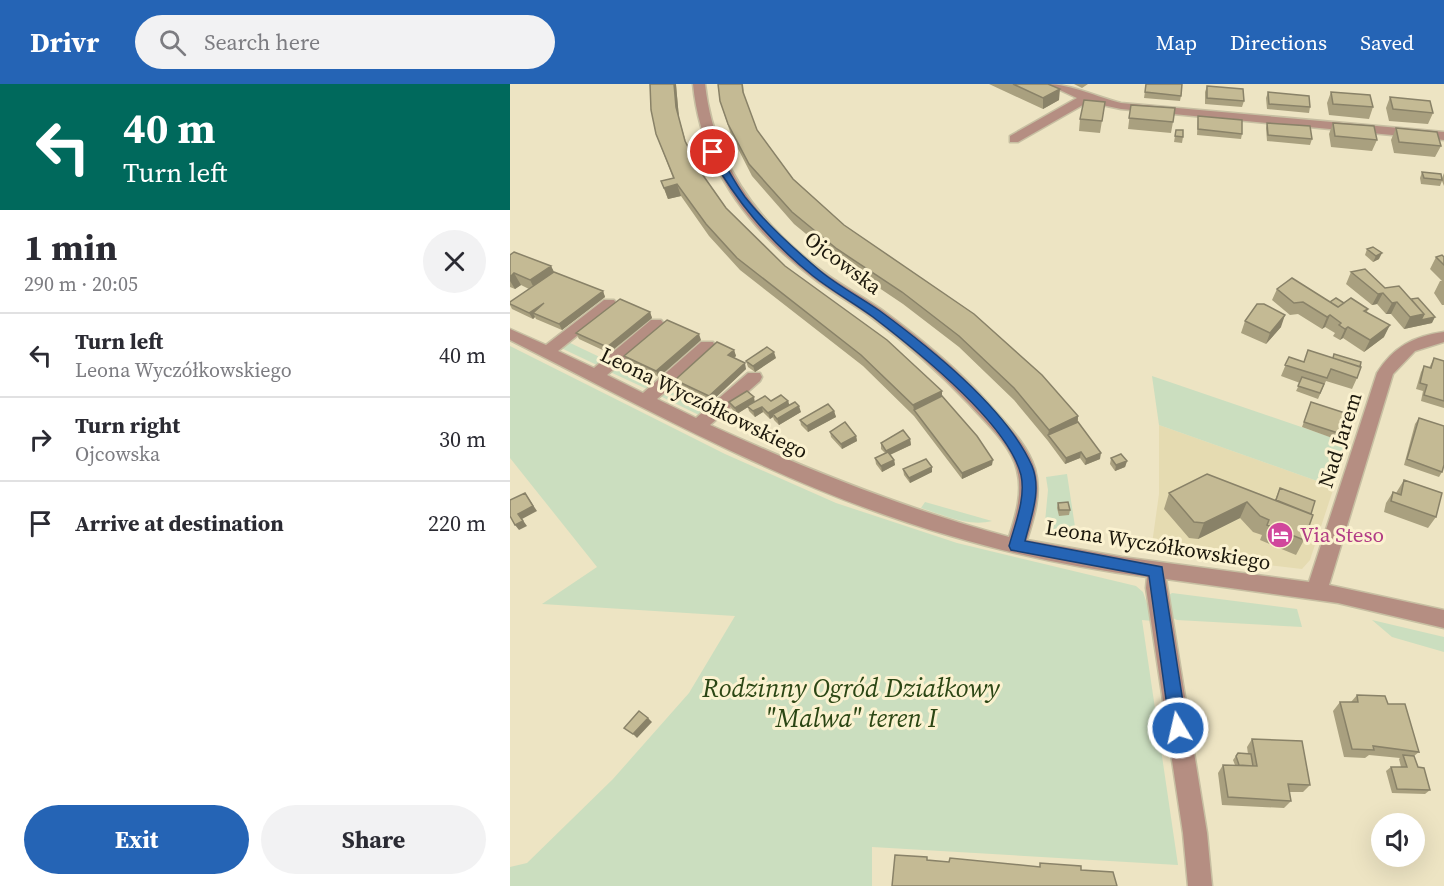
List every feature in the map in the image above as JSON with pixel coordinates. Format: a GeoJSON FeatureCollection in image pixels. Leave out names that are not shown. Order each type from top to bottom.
{"type":"FeatureCollection","features":[{"type":"Feature","properties":{"kind":"street","name":"Ojcowska"},"geometry":{"type":"LineString","coordinates":[[699,84],[699,104],[713,152],[740,197],[818,274],[876,314],[974,397],[1007,436],[1025,466],[1028,478],[1029,496],[1016,546]]}},
{"type":"Feature","properties":{"kind":"street"},"geometry":{"type":"LineString","coordinates":[[1053,84],[1086,98],[1120,106],[1444,136]]}},
{"type":"Feature","properties":{"kind":"street"},"geometry":{"type":"LineString","coordinates":[[1014,139],[1086,98]]}},
{"type":"Feature","properties":{"kind":"street"},"geometry":{"type":"LineString","coordinates":[[547,352],[609,303]]}},
{"type":"Feature","properties":{"kind":"street"},"geometry":{"type":"LineString","coordinates":[[595,376],[656,324]]}},
{"type":"Feature","properties":{"kind":"street","name":"Leona Wyczółkowskiego"},"geometry":{"type":"LineString","coordinates":[[510,334],[790,471],[856,497],[938,525],[1016,546],[1157,571],[1318,591],[1395,605],[1444,620]]}},
{"type":"Feature","properties":{"kind":"street","name":"Nad Jarem"},"geometry":{"type":"LineString","coordinates":[[1318,591],[1320,575],[1385,373],[1396,355],[1410,346],[1444,337]]}},
{"type":"Feature","properties":{"kind":"street"},"geometry":{"type":"LineString","coordinates":[[646,400],[707,346]]}},
{"type":"Feature","properties":{"kind":"street"},"geometry":{"type":"LineString","coordinates":[[698,426],[754,376]]}},
{"type":"Feature","properties":{"kind":"street"},"geometry":{"type":"LineString","coordinates":[[1157,571],[1156,588],[1193,822],[1200,886]]}},
{"type":"Feature","properties":{"kind":"shaded area"},"geometry":{"type":"Polygon","coordinates":[[[1159,425],[1334,487],[1310,560],[1302,569],[1151,551],[1159,494],[1159,425]]]}},
{"type":"Feature","properties":{"kind":"green space"},"geometry":{"type":"Polygon","coordinates":[[[566,341],[606,360],[599,366],[559,347],[566,341]]]}},
{"type":"Feature","properties":{"kind":"green space","name":"Rodzinny Ogród Działkowy \"Malwa\" teren I"},"geometry":{"type":"Polygon","coordinates":[[[510,346],[725,454],[836,503],[957,543],[1136,586],[1143,592],[1153,621],[1142,620],[1178,865],[872,847],[872,886],[510,886],[510,867],[527,863],[613,779],[689,693],[735,616],[542,604],[597,567],[510,458],[510,346]]]}},
{"type":"Feature","properties":{"kind":"green space"},"geometry":{"type":"Polygon","coordinates":[[[615,365],[656,384],[649,390],[608,371],[615,365]]]}},
{"type":"Feature","properties":{"kind":"green space"},"geometry":{"type":"Polygon","coordinates":[[[1152,376],[1348,443],[1334,487],[1159,425],[1152,376]]]}},
{"type":"Feature","properties":{"kind":"green space"},"geometry":{"type":"Polygon","coordinates":[[[665,389],[710,410],[703,417],[658,395],[665,389]]]}},
{"type":"Feature","properties":{"kind":"green space"},"geometry":{"type":"Polygon","coordinates":[[[1067,474],[1077,540],[1058,535],[1045,522],[1048,490],[1046,477],[1067,474]]]}},
{"type":"Feature","properties":{"kind":"green space"},"geometry":{"type":"Polygon","coordinates":[[[925,502],[992,521],[974,522],[956,519],[921,508],[925,502]]]}},
{"type":"Feature","properties":{"kind":"green space"},"geometry":{"type":"Polygon","coordinates":[[[1172,593],[1297,609],[1302,627],[1177,620],[1170,617],[1169,595],[1172,593]]]}},
{"type":"Feature","properties":{"kind":"green space"},"geometry":{"type":"Polygon","coordinates":[[[1372,620],[1444,637],[1444,652],[1392,637],[1372,620]]]}},
{"type":"Feature","properties":{"kind":"building"},"geometry":{"type":"Polygon","coordinates":[[[650,84],[674,84],[676,107],[685,141],[700,171],[726,208],[785,266],[887,340],[942,391],[913,405],[861,355],[737,258],[706,224],[677,184],[664,188],[661,181],[674,178],[656,134],[651,110],[650,84]]]}},
{"type":"Feature","properties":{"kind":"building"},"geometry":{"type":"Polygon","coordinates":[[[718,84],[742,84],[757,130],[793,179],[844,225],[974,314],[1042,375],[1078,416],[1049,430],[1014,388],[959,336],[902,292],[837,249],[792,212],[749,164],[728,124],[720,101],[718,84]]]}},
{"type":"Feature","properties":{"kind":"building"},"geometry":{"type":"Polygon","coordinates":[[[1013,84],[1048,84],[1060,89],[1043,98],[1013,84]]]}},
{"type":"Feature","properties":{"kind":"building"},"geometry":{"type":"Polygon","coordinates":[[[1146,84],[1182,84],[1181,96],[1145,92],[1146,84]]]}},
{"type":"Feature","properties":{"kind":"building"},"geometry":{"type":"Polygon","coordinates":[[[1207,86],[1243,89],[1244,101],[1207,98],[1207,86]]]}},
{"type":"Feature","properties":{"kind":"building"},"geometry":{"type":"Polygon","coordinates":[[[1268,92],[1309,96],[1310,107],[1269,104],[1268,92]]]}},
{"type":"Feature","properties":{"kind":"building"},"geometry":{"type":"Polygon","coordinates":[[[1331,92],[1370,95],[1373,107],[1333,104],[1331,92]]]}},
{"type":"Feature","properties":{"kind":"building"},"geometry":{"type":"Polygon","coordinates":[[[1390,97],[1430,101],[1433,113],[1393,109],[1390,97]]]}},
{"type":"Feature","properties":{"kind":"building"},"geometry":{"type":"Polygon","coordinates":[[[1084,100],[1105,102],[1102,121],[1080,119],[1084,100]]]}},
{"type":"Feature","properties":{"kind":"building"},"geometry":{"type":"Polygon","coordinates":[[[1131,105],[1175,108],[1173,122],[1129,118],[1131,105]]]}},
{"type":"Feature","properties":{"kind":"building"},"geometry":{"type":"Polygon","coordinates":[[[1198,116],[1242,120],[1242,134],[1198,129],[1198,116]]]}},
{"type":"Feature","properties":{"kind":"building"},"geometry":{"type":"Polygon","coordinates":[[[1267,123],[1310,126],[1312,139],[1268,135],[1267,123]]]}},
{"type":"Feature","properties":{"kind":"building"},"geometry":{"type":"Polygon","coordinates":[[[1333,123],[1374,126],[1377,140],[1335,136],[1333,123]]]}},
{"type":"Feature","properties":{"kind":"building"},"geometry":{"type":"Polygon","coordinates":[[[1396,128],[1437,132],[1441,146],[1399,142],[1396,128]]]}},
{"type":"Feature","properties":{"kind":"building"},"geometry":{"type":"Polygon","coordinates":[[[1176,130],[1183,130],[1183,137],[1175,136],[1176,130]]]}},
{"type":"Feature","properties":{"kind":"building"},"geometry":{"type":"Polygon","coordinates":[[[1422,172],[1441,174],[1442,180],[1424,178],[1422,172]]]}},
{"type":"Feature","properties":{"kind":"building"},"geometry":{"type":"Polygon","coordinates":[[[1373,247],[1382,253],[1376,256],[1367,249],[1373,247]]]}},
{"type":"Feature","properties":{"kind":"building"},"geometry":{"type":"Polygon","coordinates":[[[514,252],[551,266],[530,280],[514,273],[510,277],[510,255],[514,252]]]}},
{"type":"Feature","properties":{"kind":"building"},"geometry":{"type":"Polygon","coordinates":[[[1442,255],[1444,257],[1444,265],[1436,257],[1442,255]]]}},
{"type":"Feature","properties":{"kind":"building"},"geometry":{"type":"Polygon","coordinates":[[[1365,269],[1385,288],[1399,286],[1424,314],[1410,317],[1397,302],[1392,303],[1383,293],[1378,294],[1351,272],[1365,269]]]}},
{"type":"Feature","properties":{"kind":"building"},"geometry":{"type":"Polygon","coordinates":[[[554,272],[603,291],[559,324],[533,313],[544,303],[529,313],[510,304],[510,302],[554,272]]]}},
{"type":"Feature","properties":{"kind":"building"},"geometry":{"type":"Polygon","coordinates":[[[1292,278],[1338,307],[1351,298],[1368,309],[1364,311],[1390,325],[1370,340],[1348,327],[1345,329],[1330,315],[1327,317],[1303,302],[1294,303],[1277,289],[1292,278]]]}},
{"type":"Feature","properties":{"kind":"building"},"geometry":{"type":"Polygon","coordinates":[[[1336,298],[1344,303],[1338,307],[1330,302],[1336,298]]]}},
{"type":"Feature","properties":{"kind":"building"},"geometry":{"type":"Polygon","coordinates":[[[1418,298],[1435,317],[1421,320],[1424,314],[1411,299],[1418,298]]]}},
{"type":"Feature","properties":{"kind":"building"},"geometry":{"type":"Polygon","coordinates":[[[620,299],[650,312],[607,347],[576,333],[620,299]]]}},
{"type":"Feature","properties":{"kind":"building"},"geometry":{"type":"Polygon","coordinates":[[[1257,304],[1264,304],[1285,315],[1270,333],[1245,321],[1257,304]]]}},
{"type":"Feature","properties":{"kind":"building"},"geometry":{"type":"Polygon","coordinates":[[[667,320],[699,334],[656,371],[624,356],[667,320]]]}},
{"type":"Feature","properties":{"kind":"building"},"geometry":{"type":"Polygon","coordinates":[[[717,342],[734,350],[728,355],[745,363],[709,396],[675,380],[717,342]]]}},
{"type":"Feature","properties":{"kind":"building"},"geometry":{"type":"Polygon","coordinates":[[[767,347],[774,352],[753,366],[746,361],[767,347]]]}},
{"type":"Feature","properties":{"kind":"building"},"geometry":{"type":"Polygon","coordinates":[[[1308,350],[1361,367],[1357,378],[1331,369],[1327,378],[1285,365],[1289,357],[1304,362],[1308,350]]]}},
{"type":"Feature","properties":{"kind":"building"},"geometry":{"type":"Polygon","coordinates":[[[1334,354],[1361,362],[1360,367],[1333,358],[1334,354]]]}},
{"type":"Feature","properties":{"kind":"building"},"geometry":{"type":"Polygon","coordinates":[[[1434,358],[1444,361],[1444,401],[1424,395],[1427,385],[1420,383],[1424,366],[1431,368],[1434,358]]]}},
{"type":"Feature","properties":{"kind":"building"},"geometry":{"type":"Polygon","coordinates":[[[1302,377],[1324,384],[1320,393],[1298,386],[1302,377]]]}},
{"type":"Feature","properties":{"kind":"building"},"geometry":{"type":"Polygon","coordinates":[[[747,391],[754,397],[735,408],[729,402],[747,391]]]}},
{"type":"Feature","properties":{"kind":"building"},"geometry":{"type":"Polygon","coordinates":[[[781,395],[788,401],[768,413],[762,407],[753,411],[747,406],[765,396],[771,401],[781,395]]]}},
{"type":"Feature","properties":{"kind":"building"},"geometry":{"type":"Polygon","coordinates":[[[942,396],[977,436],[993,460],[962,473],[914,410],[942,396]]]}},
{"type":"Feature","properties":{"kind":"building"},"geometry":{"type":"Polygon","coordinates":[[[795,402],[799,406],[777,419],[773,414],[795,402]]]}},
{"type":"Feature","properties":{"kind":"building"},"geometry":{"type":"Polygon","coordinates":[[[1311,402],[1345,413],[1338,433],[1304,422],[1311,402]]]}},
{"type":"Feature","properties":{"kind":"building"},"geometry":{"type":"Polygon","coordinates":[[[828,404],[834,411],[807,426],[800,420],[828,404]]]}},
{"type":"Feature","properties":{"kind":"building"},"geometry":{"type":"Polygon","coordinates":[[[1419,418],[1444,426],[1442,472],[1407,459],[1419,418]]]}},
{"type":"Feature","properties":{"kind":"building"},"geometry":{"type":"Polygon","coordinates":[[[845,422],[856,436],[841,444],[830,432],[845,422]]]}},
{"type":"Feature","properties":{"kind":"building"},"geometry":{"type":"Polygon","coordinates":[[[1078,422],[1101,453],[1086,459],[1081,452],[1066,458],[1048,435],[1078,422]]]}},
{"type":"Feature","properties":{"kind":"building"},"geometry":{"type":"Polygon","coordinates":[[[903,430],[910,439],[886,451],[881,443],[903,430]]]}},
{"type":"Feature","properties":{"kind":"building"},"geometry":{"type":"Polygon","coordinates":[[[888,452],[894,460],[881,466],[875,458],[888,452]]]}},
{"type":"Feature","properties":{"kind":"building"},"geometry":{"type":"Polygon","coordinates":[[[1121,454],[1127,461],[1116,465],[1111,458],[1121,454]]]}},
{"type":"Feature","properties":{"kind":"building"},"geometry":{"type":"Polygon","coordinates":[[[926,459],[932,467],[909,478],[903,469],[926,459]]]}},
{"type":"Feature","properties":{"kind":"building"},"geometry":{"type":"Polygon","coordinates":[[[1207,474],[1313,515],[1304,540],[1267,525],[1269,520],[1260,516],[1247,502],[1204,523],[1194,522],[1169,493],[1207,474]]]}},
{"type":"Feature","properties":{"kind":"building"},"geometry":{"type":"Polygon","coordinates":[[[1404,480],[1442,493],[1436,517],[1391,501],[1393,492],[1401,495],[1404,480]]]}},
{"type":"Feature","properties":{"kind":"building"},"geometry":{"type":"Polygon","coordinates":[[[1280,488],[1315,501],[1311,514],[1276,500],[1280,488]]]}},
{"type":"Feature","properties":{"kind":"building"},"geometry":{"type":"Polygon","coordinates":[[[525,493],[533,506],[518,514],[523,521],[515,525],[510,516],[510,500],[525,493]]]}},
{"type":"Feature","properties":{"kind":"building"},"geometry":{"type":"Polygon","coordinates":[[[1068,502],[1070,510],[1059,510],[1058,503],[1068,502]]]}},
{"type":"Feature","properties":{"kind":"building"},"geometry":{"type":"Polygon","coordinates":[[[1357,695],[1385,696],[1388,704],[1405,704],[1419,752],[1373,746],[1374,750],[1352,749],[1340,702],[1358,702],[1357,695]]]}},
{"type":"Feature","properties":{"kind":"building"},"geometry":{"type":"Polygon","coordinates":[[[639,711],[648,718],[633,734],[624,728],[639,711]]]}},
{"type":"Feature","properties":{"kind":"building"},"geometry":{"type":"Polygon","coordinates":[[[1252,739],[1302,741],[1310,785],[1288,784],[1291,801],[1228,797],[1223,765],[1257,766],[1252,739]]]}},
{"type":"Feature","properties":{"kind":"building"},"geometry":{"type":"Polygon","coordinates":[[[1238,753],[1251,754],[1253,766],[1239,765],[1236,756],[1238,753]]]}},
{"type":"Feature","properties":{"kind":"building"},"geometry":{"type":"Polygon","coordinates":[[[1403,755],[1414,756],[1418,767],[1424,768],[1430,790],[1397,789],[1391,767],[1407,767],[1403,755]]]}},
{"type":"Feature","properties":{"kind":"building"},"geometry":{"type":"Polygon","coordinates":[[[895,855],[927,857],[927,860],[949,862],[950,858],[1040,867],[1040,863],[1081,866],[1081,870],[1113,872],[1117,886],[892,886],[895,855]]]}},
{"type":"Feature","properties":{"kind":"place","name":"Via Steso"},"geometry":{"type":"Point","coordinates":[1280,535]}},
{"type":"Feature","properties":{"kind":"route"},"geometry":{"type":"LineString","coordinates":[[713,152],[740,197],[770,231],[818,274],[876,314],[927,355],[974,397],[1007,436],[1025,466],[1028,478],[1029,496],[1016,546],[1157,571],[1156,588],[1178,728]]}}]}
